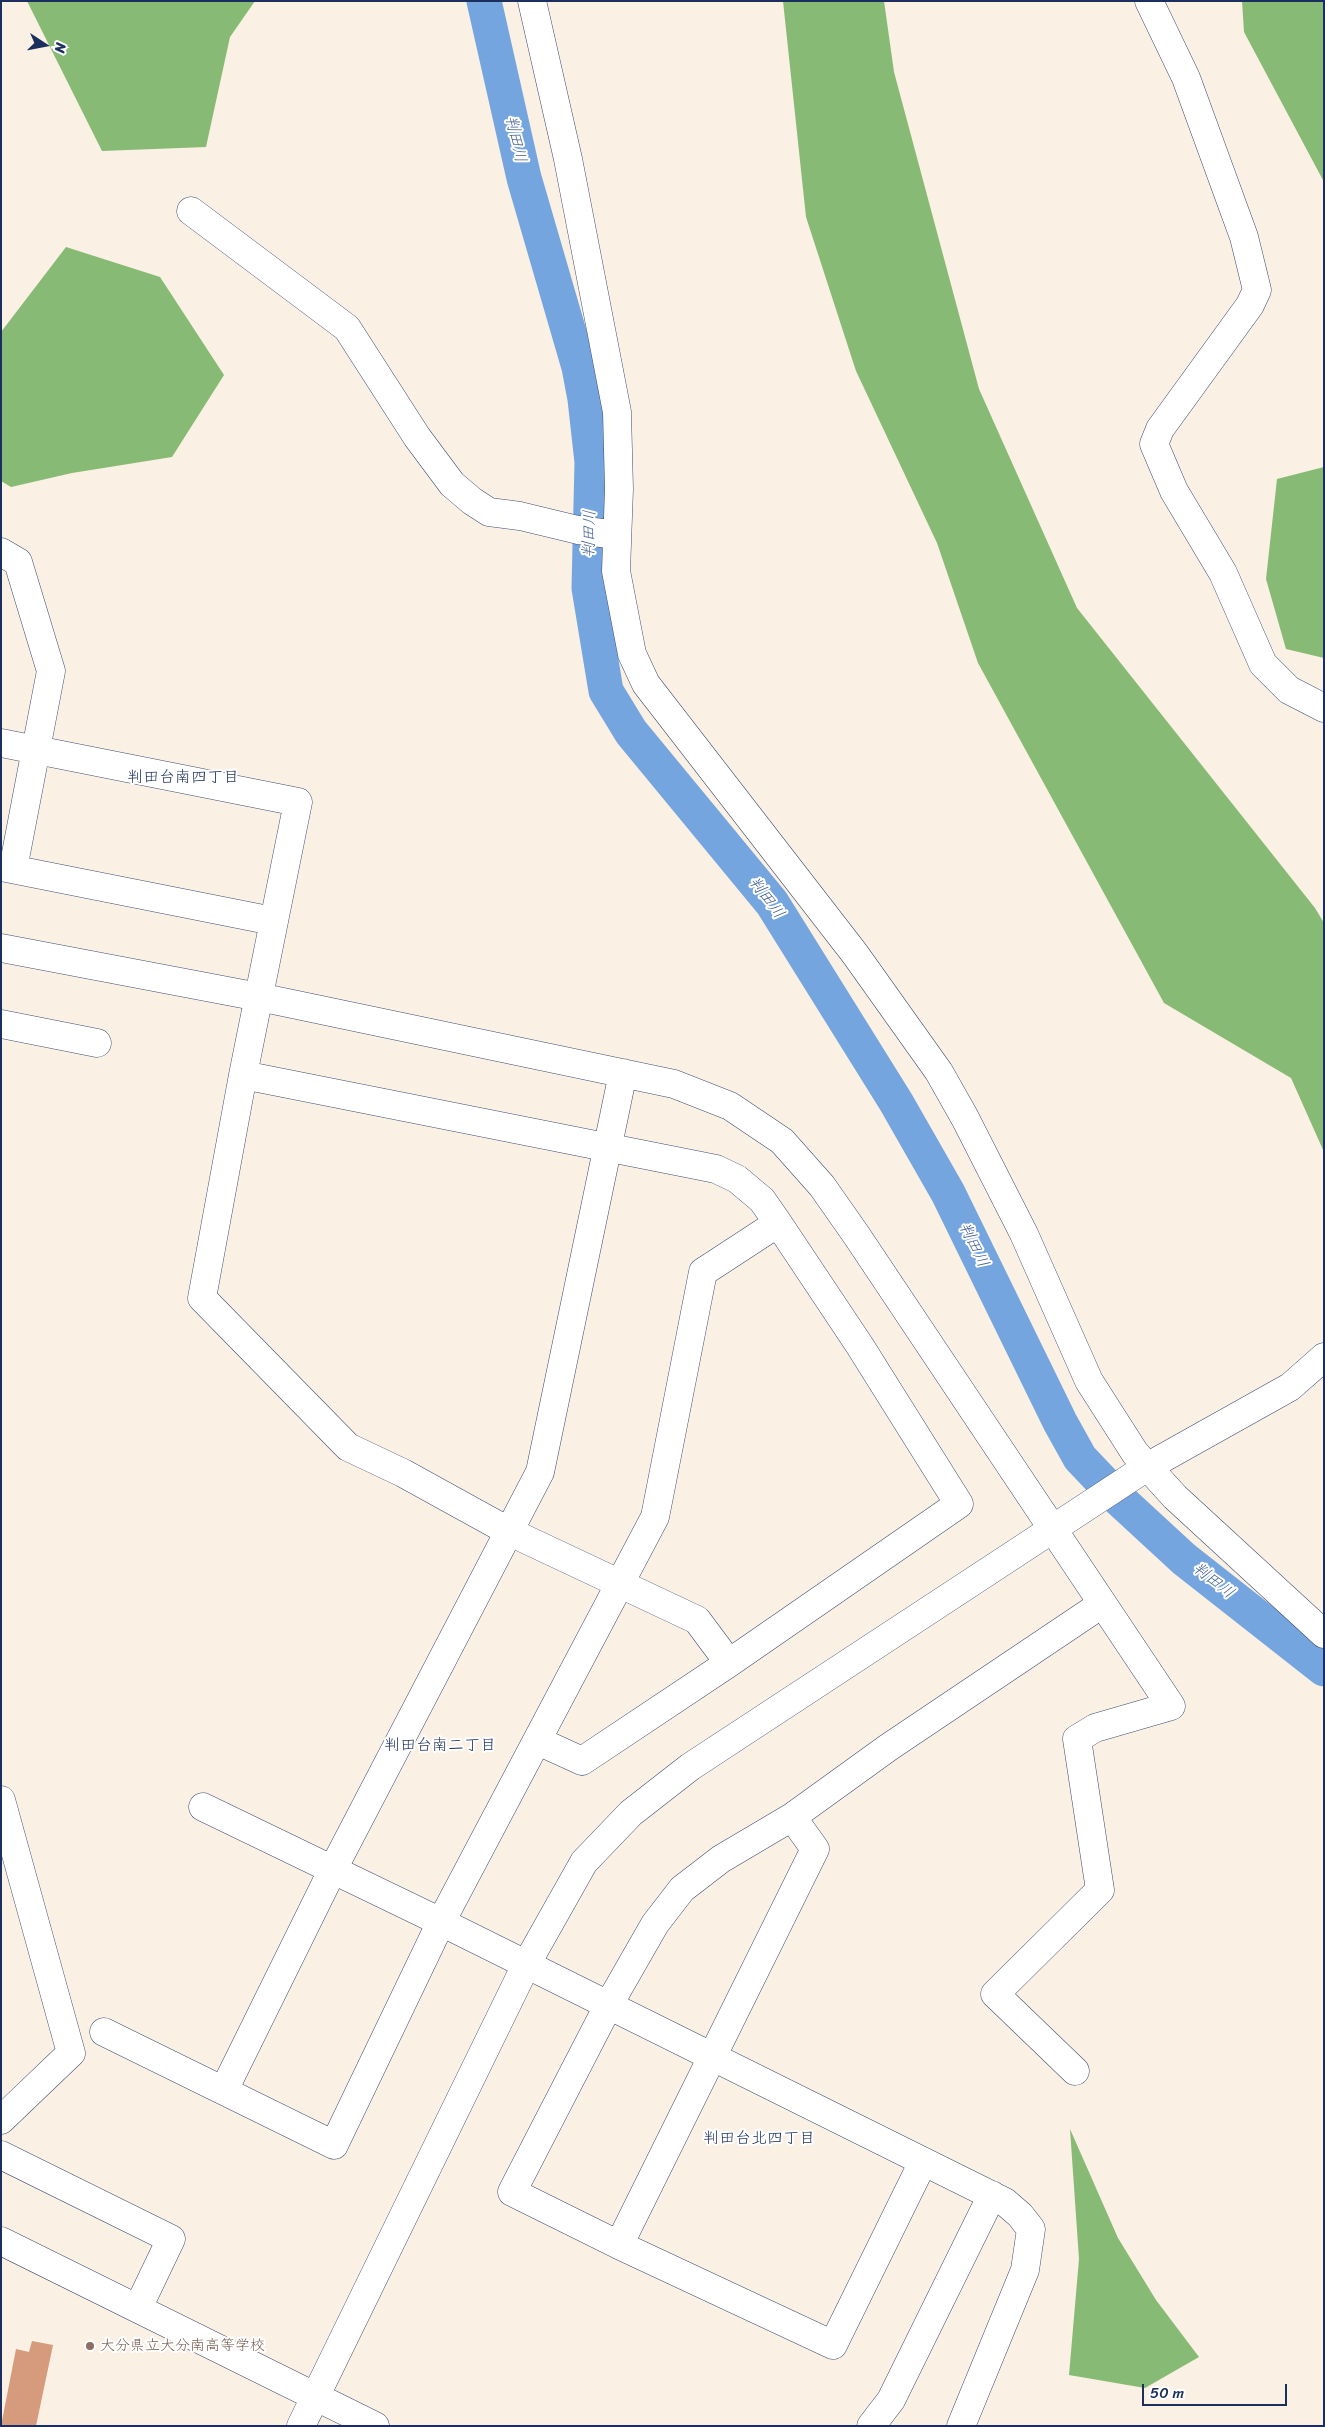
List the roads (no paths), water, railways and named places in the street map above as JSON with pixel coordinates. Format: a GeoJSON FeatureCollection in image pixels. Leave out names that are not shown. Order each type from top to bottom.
{"type":"FeatureCollection","features":[{"type":"Feature","properties":{"kind":"street"},"geometry":{"type":"LineString","coordinates":[[532,1],[568,159],[617,412],[619,489],[610,534],[632,654],[646,684],[855,954],[938,1072],[965,1118],[1024,1234],[1089,1381],[1117,1426],[1141,1471],[1175,1498],[1324,1634]]}},
{"type":"Feature","properties":{"kind":"street"},"geometry":{"type":"LineString","coordinates":[[1149,1],[1186,78],[1244,237],[1257,290],[1250,306],[1160,429],[1154,444],[1174,491],[1224,573],[1263,664],[1289,690],[1324,708]]}},
{"type":"Feature","properties":{"kind":"street"},"geometry":{"type":"LineString","coordinates":[[191,211],[347,328],[423,445],[452,484],[472,501],[489,512],[520,516],[578,530],[610,534]]}},
{"type":"Feature","properties":{"kind":"street"},"geometry":{"type":"LineString","coordinates":[[1,552],[18,562],[50,672],[37,750],[7,868],[273,921]]}},
{"type":"Feature","properties":{"kind":"street"},"geometry":{"type":"LineString","coordinates":[[1,743],[298,802],[243,1075],[202,1298],[348,1447],[403,1473],[510,1532],[620,1582],[697,1620],[729,1663]]}},
{"type":"Feature","properties":{"kind":"street"},"geometry":{"type":"LineString","coordinates":[[1,948],[259,997],[674,1084],[730,1106],[782,1141],[822,1186],[857,1236],[1172,1706],[1095,1728],[1077,1740],[1100,1890],[995,1994],[1075,2071]]}},
{"type":"Feature","properties":{"kind":"street"},"geometry":{"type":"LineString","coordinates":[[1,1024],[97,1043]]}},
{"type":"Feature","properties":{"kind":"street"},"geometry":{"type":"LineString","coordinates":[[224,2090],[333,1869],[540,1472],[622,1073]]}},
{"type":"Feature","properties":{"kind":"street"},"geometry":{"type":"LineString","coordinates":[[243,1075],[716,1169],[737,1179],[762,1200],[860,1346],[959,1504],[729,1663],[582,1761],[538,1741]]}},
{"type":"Feature","properties":{"kind":"street"},"geometry":{"type":"LineString","coordinates":[[104,2032],[334,2145],[441,1922],[655,1517],[703,1272],[778,1224]]}},
{"type":"Feature","properties":{"kind":"street"},"geometry":{"type":"LineString","coordinates":[[301,2426],[526,1965],[584,1862],[631,1813],[690,1767],[1141,1471],[1290,1386],[1324,1357]]}},
{"type":"Feature","properties":{"kind":"street"},"geometry":{"type":"LineString","coordinates":[[923,2162],[833,2345],[619,2245],[512,2192],[608,2006],[655,1924],[682,1889],[720,1859],[792,1817],[889,1747],[1102,1604]]}},
{"type":"Feature","properties":{"kind":"street"},"geometry":{"type":"LineString","coordinates":[[1,1800],[71,2053],[1,2120]]}},
{"type":"Feature","properties":{"kind":"street"},"geometry":{"type":"LineString","coordinates":[[203,1807],[441,1922],[712,2058],[992,2195],[1020,2215],[1031,2229],[1025,2270],[961,2426]]}},
{"type":"Feature","properties":{"kind":"street"},"geometry":{"type":"LineString","coordinates":[[619,2245],[815,1849],[792,1817]]}},
{"type":"Feature","properties":{"kind":"street"},"geometry":{"type":"LineString","coordinates":[[1,2155],[171,2239],[138,2308]]}},
{"type":"Feature","properties":{"kind":"street"},"geometry":{"type":"LineString","coordinates":[[871,2426],[891,2400],[992,2195]]}},
{"type":"Feature","properties":{"kind":"street"},"geometry":{"type":"LineString","coordinates":[[1,2241],[316,2395],[375,2426]]}},
{"type":"Feature","properties":{"kind":"waterway","name":"判田川"},"geometry":{"type":"LineString","coordinates":[[484,1],[524,178],[579,367],[585,399],[592,462],[589,588],[606,691],[631,732],[772,903],[896,1102],[948,1193],[1060,1422],[1080,1458],[1120,1500],[1184,1559],[1324,1669]]}},
{"type":"Feature","properties":{"kind":"place","name":"大分県立大分南高等学校"},"geometry":{"type":"Point","coordinates":[90,2346]}},
{"type":"Feature","properties":{"kind":"district","name":"判田台南四丁目"},"geometry":{"type":"Point","coordinates":[183,778]}},
{"type":"Feature","properties":{"kind":"district","name":"判田台南二丁目"},"geometry":{"type":"Point","coordinates":[440,1746]}},
{"type":"Feature","properties":{"kind":"district","name":"判田台北四丁目"},"geometry":{"type":"Point","coordinates":[759,2139]}}]}
